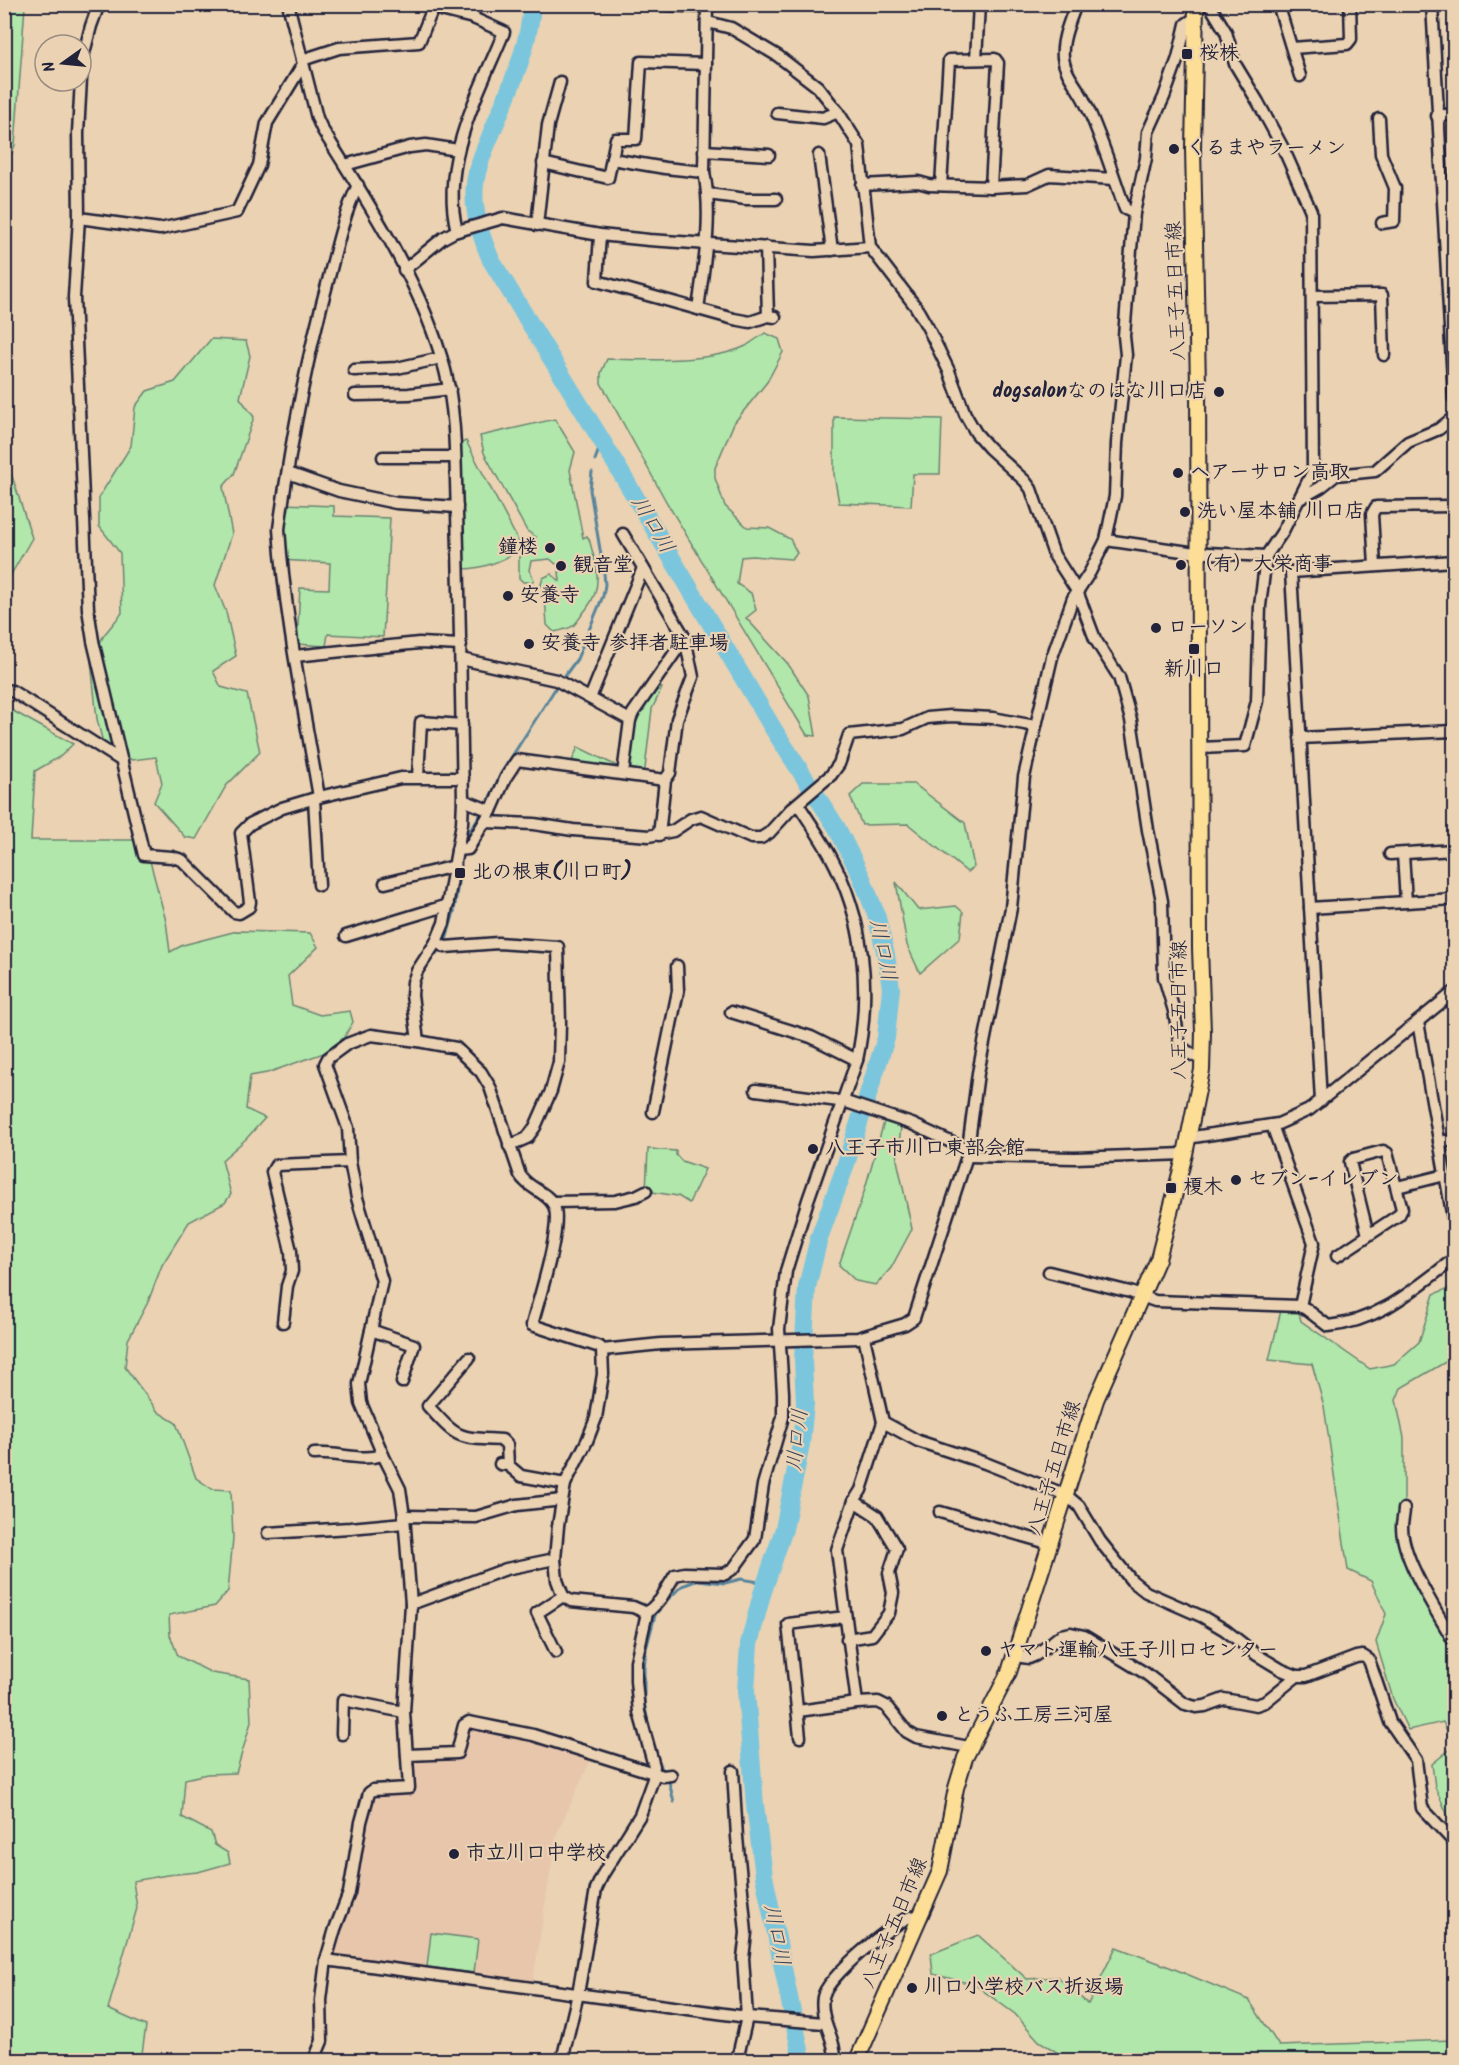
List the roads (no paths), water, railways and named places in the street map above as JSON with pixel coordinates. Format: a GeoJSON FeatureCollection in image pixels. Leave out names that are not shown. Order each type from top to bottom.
{"type":"FeatureCollection","features":[{"type":"Feature","properties":{"kind":"main road","name":"八王子五日市線"},"geometry":{"type":"LineString","coordinates":[[857,2061],[922,1916],[944,1859],[956,1788],[969,1747],[1003,1687],[1100,1390],[1158,1259],[1200,1085],[1202,1056],[1199,553],[1193,148],[1196,11]]}},
{"type":"Feature","properties":{"kind":"street"},"geometry":{"type":"LineString","coordinates":[[99,4],[82,61],[78,133],[79,218],[74,297],[88,609],[93,641],[144,855],[182,860],[234,912],[245,911],[250,902],[241,833],[244,829],[282,808],[401,778],[463,778]]}},
{"type":"Feature","properties":{"kind":"street"},"geometry":{"type":"LineString","coordinates":[[288,4],[317,118],[358,185],[404,270],[425,315],[450,389],[457,507],[463,800],[457,850],[440,944],[417,971],[413,982],[412,995],[418,1041]]}},
{"type":"Feature","properties":{"kind":"street"},"geometry":{"type":"LineString","coordinates":[[473,18],[474,4]]}},
{"type":"Feature","properties":{"kind":"street"},"geometry":{"type":"LineString","coordinates":[[646,4],[707,6],[704,151],[704,172],[708,194],[707,243],[698,309]]}},
{"type":"Feature","properties":{"kind":"street"},"geometry":{"type":"LineString","coordinates":[[976,59],[979,4]]}},
{"type":"Feature","properties":{"kind":"street"},"geometry":{"type":"LineString","coordinates":[[1076,4],[1066,32],[1063,56],[1066,70],[1083,99],[1103,145],[1125,209],[1134,213]]}},
{"type":"Feature","properties":{"kind":"street"},"geometry":{"type":"LineString","coordinates":[[1200,748],[1245,746],[1257,701],[1260,606],[1266,556],[1283,531],[1313,471],[1311,211],[1284,150],[1235,64],[1226,32],[1209,4]]}},
{"type":"Feature","properties":{"kind":"street"},"geometry":{"type":"LineString","coordinates":[[1278,4],[1300,76]]}},
{"type":"Feature","properties":{"kind":"street"},"geometry":{"type":"LineString","coordinates":[[1292,48],[1347,44],[1351,39],[1350,4]]}},
{"type":"Feature","properties":{"kind":"street"},"geometry":{"type":"LineString","coordinates":[[1432,4],[1437,116],[1449,214],[1455,399]]}},
{"type":"Feature","properties":{"kind":"street"},"geometry":{"type":"LineString","coordinates":[[79,218],[160,229],[237,212],[259,165],[267,123],[302,62],[339,48],[419,42],[433,6],[473,18],[504,32],[458,150],[453,176],[457,231]]}},
{"type":"Feature","properties":{"kind":"street"},"geometry":{"type":"LineString","coordinates":[[602,1350],[661,1344],[864,1337],[914,1318],[967,1153],[978,1072],[1011,908],[1023,787],[1052,657],[1077,591],[1090,572],[1106,540],[1115,496],[1134,213],[1146,158],[1148,132],[1178,58],[1185,24],[1196,11]]}},
{"type":"Feature","properties":{"kind":"street"},"geometry":{"type":"LineString","coordinates":[[708,22],[732,28],[778,56],[818,87],[838,112],[859,145],[870,247],[916,308],[928,328],[949,371],[965,414],[976,433],[1031,489],[1053,555],[1077,591],[1095,639],[1119,677],[1131,720],[1148,830],[1162,901],[1164,977],[1174,1011],[1180,1046],[1194,1056],[1202,1056]]}},
{"type":"Feature","properties":{"kind":"street"},"geometry":{"type":"LineString","coordinates":[[940,185],[949,60],[995,59],[998,63],[991,187]]}},
{"type":"Feature","properties":{"kind":"street"},"geometry":{"type":"LineString","coordinates":[[543,163],[608,178],[616,139],[636,139],[641,62],[706,64]]}},
{"type":"Feature","properties":{"kind":"street"},"geometry":{"type":"LineString","coordinates":[[537,225],[548,125],[560,82]]}},
{"type":"Feature","properties":{"kind":"street"},"geometry":{"type":"LineString","coordinates":[[777,112],[823,118],[838,112]]}},
{"type":"Feature","properties":{"kind":"street"},"geometry":{"type":"LineString","coordinates":[[1437,116],[1455,114]]}},
{"type":"Feature","properties":{"kind":"street"},"geometry":{"type":"LineString","coordinates":[[1379,119],[1381,154],[1395,189],[1394,221],[1382,223]]}},
{"type":"Feature","properties":{"kind":"street"},"geometry":{"type":"LineString","coordinates":[[345,165],[410,147],[426,146],[458,150]]}},
{"type":"Feature","properties":{"kind":"street"},"geometry":{"type":"LineString","coordinates":[[704,151],[769,155]]}},
{"type":"Feature","properties":{"kind":"street"},"geometry":{"type":"LineString","coordinates":[[819,155],[832,250]]}},
{"type":"Feature","properties":{"kind":"street"},"geometry":{"type":"LineString","coordinates":[[612,159],[704,172]]}},
{"type":"Feature","properties":{"kind":"street"},"geometry":{"type":"LineString","coordinates":[[862,185],[918,182],[928,185],[991,187],[1027,185],[1049,175],[1114,178]]}},
{"type":"Feature","properties":{"kind":"street"},"geometry":{"type":"LineString","coordinates":[[319,885],[316,798],[281,560],[279,529],[316,325],[336,249],[358,185]]}},
{"type":"Feature","properties":{"kind":"street"},"geometry":{"type":"LineString","coordinates":[[708,194],[746,199],[776,199]]}},
{"type":"Feature","properties":{"kind":"street"},"geometry":{"type":"LineString","coordinates":[[404,270],[443,238],[457,231],[503,218],[600,235],[649,240],[832,250],[870,247]]}},
{"type":"Feature","properties":{"kind":"street"},"geometry":{"type":"LineString","coordinates":[[600,235],[597,281],[750,322],[771,316],[766,247]]}},
{"type":"Feature","properties":{"kind":"street"},"geometry":{"type":"LineString","coordinates":[[1313,296],[1382,295],[1384,355]]}},
{"type":"Feature","properties":{"kind":"street"},"geometry":{"type":"LineString","coordinates":[[354,370],[397,368],[441,358]]}},
{"type":"Feature","properties":{"kind":"street"},"geometry":{"type":"LineString","coordinates":[[355,395],[409,394],[450,389]]}},
{"type":"Feature","properties":{"kind":"street"},"geometry":{"type":"LineString","coordinates":[[1298,500],[1322,487],[1336,475],[1375,471],[1408,442],[1439,429],[1455,417]]}},
{"type":"Feature","properties":{"kind":"street"},"geometry":{"type":"LineString","coordinates":[[383,457],[455,457]]}},
{"type":"Feature","properties":{"kind":"street"},"geometry":{"type":"LineString","coordinates":[[288,472],[339,490],[396,503],[457,507]]}},
{"type":"Feature","properties":{"kind":"street"},"geometry":{"type":"LineString","coordinates":[[1375,566],[1372,514],[1376,507],[1455,506]]}},
{"type":"Feature","properties":{"kind":"street"},"geometry":{"type":"LineString","coordinates":[[623,534],[685,638],[693,677],[677,719],[670,773],[665,780],[659,835]]}},
{"type":"Feature","properties":{"kind":"street"},"geometry":{"type":"LineString","coordinates":[[1106,540],[1199,553],[1266,556]]}},
{"type":"Feature","properties":{"kind":"street"},"geometry":{"type":"LineString","coordinates":[[1322,1101],[1291,572],[1455,561]]}},
{"type":"Feature","properties":{"kind":"street"},"geometry":{"type":"LineString","coordinates":[[590,698],[643,568]]}},
{"type":"Feature","properties":{"kind":"street"},"geometry":{"type":"LineString","coordinates":[[623,774],[630,720],[661,670],[685,638]]}},
{"type":"Feature","properties":{"kind":"street"},"geometry":{"type":"LineString","coordinates":[[295,656],[419,643],[461,645]]}},
{"type":"Feature","properties":{"kind":"street"},"geometry":{"type":"LineString","coordinates":[[461,659],[560,682],[630,720]]}},
{"type":"Feature","properties":{"kind":"street"},"geometry":{"type":"LineString","coordinates":[[4,690],[12,691],[122,761]]}},
{"type":"Feature","properties":{"kind":"street"},"geometry":{"type":"LineString","coordinates":[[485,822],[534,824],[632,835],[659,835],[674,831],[691,819],[701,816],[751,838],[761,838],[828,778],[839,764],[849,735],[903,729],[927,718],[951,716],[993,718],[1035,726]]}},
{"type":"Feature","properties":{"kind":"street"},"geometry":{"type":"LineString","coordinates":[[418,777],[420,722],[462,725]]}},
{"type":"Feature","properties":{"kind":"street"},"geometry":{"type":"LineString","coordinates":[[1300,738],[1455,730]]}},
{"type":"Feature","properties":{"kind":"street"},"geometry":{"type":"LineString","coordinates":[[457,850],[468,849],[485,822],[487,809],[517,760],[665,780]]}},
{"type":"Feature","properties":{"kind":"street"},"geometry":{"type":"LineString","coordinates":[[463,800],[487,809]]}},
{"type":"Feature","properties":{"kind":"street"},"geometry":{"type":"LineString","coordinates":[[562,2061],[578,1994],[597,1889],[603,1874],[663,1775],[636,1697],[636,1661],[647,1613],[660,1600],[675,1575],[684,1573],[725,1574],[734,1568],[755,1539],[763,1485],[783,1418],[783,1340],[778,1329],[783,1287],[790,1256],[857,1060],[864,991],[858,930],[838,873],[800,802]]}},
{"type":"Feature","properties":{"kind":"street"},"geometry":{"type":"LineString","coordinates":[[1390,854],[1455,850]]}},
{"type":"Feature","properties":{"kind":"street"},"geometry":{"type":"LineString","coordinates":[[1403,854],[1406,902]]}},
{"type":"Feature","properties":{"kind":"street"},"geometry":{"type":"LineString","coordinates":[[385,883],[454,866]]}},
{"type":"Feature","properties":{"kind":"street"},"geometry":{"type":"LineString","coordinates":[[1310,908],[1455,899]]}},
{"type":"Feature","properties":{"kind":"street"},"geometry":{"type":"LineString","coordinates":[[346,936],[448,906]]}},
{"type":"Feature","properties":{"kind":"street"},"geometry":{"type":"LineString","coordinates":[[440,944],[498,943],[558,947],[560,1023],[558,1062],[551,1091],[535,1127],[527,1138],[509,1146]]}},
{"type":"Feature","properties":{"kind":"street"},"geometry":{"type":"LineString","coordinates":[[653,1112],[678,991],[677,966]]}},
{"type":"Feature","properties":{"kind":"street"},"geometry":{"type":"LineString","coordinates":[[1187,1138],[1284,1122],[1322,1101],[1455,992]]}},
{"type":"Feature","properties":{"kind":"street"},"geometry":{"type":"LineString","coordinates":[[731,1012],[811,1037],[857,1060]]}},
{"type":"Feature","properties":{"kind":"street"},"geometry":{"type":"LineString","coordinates":[[1418,1022],[1455,1224]]}},
{"type":"Feature","properties":{"kind":"street"},"geometry":{"type":"LineString","coordinates":[[314,2061],[322,2041],[321,2000],[326,1960],[349,1893],[361,1822],[369,1793],[373,1790],[409,1788],[404,1712],[411,1604],[404,1520],[400,1489],[361,1403],[358,1384],[382,1281],[357,1198],[350,1162],[348,1128],[325,1064],[328,1058],[352,1040],[363,1036],[379,1035],[456,1048],[480,1072],[490,1087],[523,1181],[552,1202],[556,1213],[553,1246],[532,1325],[600,1347],[603,1374],[596,1418],[565,1484],[555,1559],[558,1580],[563,1596],[571,1601],[633,1608],[647,1613]]}},
{"type":"Feature","properties":{"kind":"street"},"geometry":{"type":"LineString","coordinates":[[756,1090],[844,1102],[912,1124],[967,1153],[1066,1158],[1185,1154]]}},
{"type":"Feature","properties":{"kind":"street"},"geometry":{"type":"LineString","coordinates":[[1272,1125],[1314,1243],[1300,1306]]}},
{"type":"Feature","properties":{"kind":"street"},"geometry":{"type":"LineString","coordinates":[[1439,1142],[1455,1140]]}},
{"type":"Feature","properties":{"kind":"street"},"geometry":{"type":"LineString","coordinates":[[1337,1256],[1399,1215],[1402,1209],[1387,1153],[1383,1151],[1353,1159],[1350,1162],[1368,1235]]}},
{"type":"Feature","properties":{"kind":"street"},"geometry":{"type":"LineString","coordinates":[[283,1323],[287,1286],[292,1271],[291,1251],[273,1167],[276,1165],[350,1162]]}},
{"type":"Feature","properties":{"kind":"street"},"geometry":{"type":"LineString","coordinates":[[1396,1187],[1445,1175]]}},
{"type":"Feature","properties":{"kind":"street"},"geometry":{"type":"LineString","coordinates":[[552,1202],[615,1201],[646,1191]]}},
{"type":"Feature","properties":{"kind":"street"},"geometry":{"type":"LineString","coordinates":[[1049,1272],[1130,1292],[1155,1301],[1300,1306],[1328,1326],[1370,1316],[1392,1306],[1455,1259]]}},
{"type":"Feature","properties":{"kind":"street"},"geometry":{"type":"LineString","coordinates":[[371,1330],[414,1345],[402,1382]]}},
{"type":"Feature","properties":{"kind":"street"},"geometry":{"type":"LineString","coordinates":[[857,1702],[837,1550],[854,1502],[861,1490],[883,1422],[864,1337]]}},
{"type":"Feature","properties":{"kind":"street"},"geometry":{"type":"LineString","coordinates":[[469,1358],[429,1406],[453,1433],[473,1440],[502,1440],[507,1445],[504,1465],[521,1476],[565,1484]]}},
{"type":"Feature","properties":{"kind":"street"},"geometry":{"type":"LineString","coordinates":[[883,1422],[918,1441],[985,1463],[1066,1495],[1079,1506],[1118,1565],[1146,1592],[1203,1617],[1225,1630],[1257,1655],[1297,1676]]}},
{"type":"Feature","properties":{"kind":"street"},"geometry":{"type":"LineString","coordinates":[[314,1454],[336,1453],[370,1459],[384,1455]]}},
{"type":"Feature","properties":{"kind":"street"},"geometry":{"type":"LineString","coordinates":[[267,1533],[350,1528],[404,1520],[476,1517],[517,1505],[562,1500]]}},
{"type":"Feature","properties":{"kind":"street"},"geometry":{"type":"LineString","coordinates":[[847,1639],[872,1635],[889,1613],[892,1593],[889,1573],[897,1549],[877,1516],[854,1502]]}},
{"type":"Feature","properties":{"kind":"street"},"geometry":{"type":"LineString","coordinates":[[1404,1509],[1402,1528],[1407,1552],[1429,1598],[1455,1642]]}},
{"type":"Feature","properties":{"kind":"street"},"geometry":{"type":"LineString","coordinates":[[940,1512],[1051,1544]]}},
{"type":"Feature","properties":{"kind":"street"},"geometry":{"type":"LineString","coordinates":[[411,1604],[506,1569],[555,1559]]}},
{"type":"Feature","properties":{"kind":"street"},"geometry":{"type":"LineString","coordinates":[[556,1652],[537,1613],[563,1596]]}},
{"type":"Feature","properties":{"kind":"street"},"geometry":{"type":"LineString","coordinates":[[800,1737],[788,1624],[845,1617]]}},
{"type":"Feature","properties":{"kind":"street"},"geometry":{"type":"LineString","coordinates":[[1015,1656],[1029,1658],[1036,1655],[1061,1635],[1071,1633],[1084,1636],[1145,1673],[1185,1704],[1196,1707],[1205,1707],[1224,1700],[1256,1705],[1264,1702],[1297,1676],[1319,1673],[1363,1656],[1369,1660],[1390,1722],[1416,1760],[1422,1808],[1455,1842]]}},
{"type":"Feature","properties":{"kind":"street"},"geometry":{"type":"LineString","coordinates":[[342,1734],[343,1700],[404,1712]]}},
{"type":"Feature","properties":{"kind":"street"},"geometry":{"type":"LineString","coordinates":[[798,1712],[857,1702],[878,1702],[886,1706],[907,1732],[915,1737],[969,1747]]}},
{"type":"Feature","properties":{"kind":"street"},"geometry":{"type":"LineString","coordinates":[[407,1755],[457,1753],[464,1725],[469,1722],[533,1735],[663,1775]]}},
{"type":"Feature","properties":{"kind":"street"},"geometry":{"type":"LineString","coordinates":[[733,1771],[736,1837],[746,1933],[743,1958],[747,2017],[737,2061]]}},
{"type":"Feature","properties":{"kind":"street"},"geometry":{"type":"LineString","coordinates":[[835,2061],[835,2054],[824,2023],[824,1995],[832,1980],[895,1926],[911,1917],[922,1916]]}},
{"type":"Feature","properties":{"kind":"street"},"geometry":{"type":"LineString","coordinates":[[326,1960],[747,2017],[824,2023]]}},
{"type":"Feature","properties":{"kind":"waterway","name":"川口川"},"geometry":{"type":"LineString","coordinates":[[532,4],[523,54],[476,177],[475,204],[484,242],[491,260],[774,730],[837,828],[861,876],[876,914],[891,988],[886,1038],[844,1170],[819,1238],[807,1287],[803,1360],[805,1404],[801,1444],[784,1529],[762,1594],[749,1644],[746,1691],[755,1805],[764,1876],[802,2060]]}},
{"type":"Feature","properties":{"kind":"waterway"},"geometry":{"type":"LineString","coordinates":[[595,460],[602,441]]}},
{"type":"Feature","properties":{"kind":"waterway"},"geometry":{"type":"LineString","coordinates":[[486,806],[500,775],[577,659],[603,596],[604,573],[590,490],[592,472]]}},
{"type":"Feature","properties":{"kind":"waterway"},"geometry":{"type":"LineString","coordinates":[[466,841],[467,835],[482,812]]}},
{"type":"Feature","properties":{"kind":"waterway"},"geometry":{"type":"LineString","coordinates":[[435,955],[446,940],[454,912],[459,875]]}},
{"type":"Feature","properties":{"kind":"waterway"},"geometry":{"type":"LineString","coordinates":[[650,1733],[644,1702],[644,1668],[646,1649],[655,1615],[682,1586],[698,1580],[725,1583],[741,1579],[765,1583]]}},
{"type":"Feature","properties":{"kind":"waterway"},"geometry":{"type":"LineString","coordinates":[[654,1748],[664,1773]]}},
{"type":"Feature","properties":{"kind":"waterway"},"geometry":{"type":"LineString","coordinates":[[668,1778],[674,1802]]}},
{"type":"Feature","properties":{"kind":"place","name":"桜株"},"geometry":{"type":"Point","coordinates":[1187,54]}},
{"type":"Feature","properties":{"kind":"place","name":"くるまやラーメン"},"geometry":{"type":"Point","coordinates":[1174,149]}},
{"type":"Feature","properties":{"kind":"place","name":"dogsalonなのはな川口店"},"geometry":{"type":"Point","coordinates":[1219,392]}},
{"type":"Feature","properties":{"kind":"place","name":"ヘアーサロン高取"},"geometry":{"type":"Point","coordinates":[1178,473]}},
{"type":"Feature","properties":{"kind":"place","name":"洗い屋本舗 川口店"},"geometry":{"type":"Point","coordinates":[1185,512]}},
{"type":"Feature","properties":{"kind":"place","name":"鐘楼"},"geometry":{"type":"Point","coordinates":[550,548]}},
{"type":"Feature","properties":{"kind":"place","name":"（有）大栄商事"},"geometry":{"type":"Point","coordinates":[1181,565]}},
{"type":"Feature","properties":{"kind":"place","name":"観音堂"},"geometry":{"type":"Point","coordinates":[561,566]}},
{"type":"Feature","properties":{"kind":"place","name":"安養寺"},"geometry":{"type":"Point","coordinates":[508,596]}},
{"type":"Feature","properties":{"kind":"place","name":"ローソン"},"geometry":{"type":"Point","coordinates":[1156,628]}},
{"type":"Feature","properties":{"kind":"place","name":"安養寺 参拝者駐車場"},"geometry":{"type":"Point","coordinates":[529,644]}},
{"type":"Feature","properties":{"kind":"place","name":"新川口"},"geometry":{"type":"Point","coordinates":[1194,649]}},
{"type":"Feature","properties":{"kind":"place","name":"北の根東(川口町)"},"geometry":{"type":"Point","coordinates":[460,873]}},
{"type":"Feature","properties":{"kind":"place","name":"八王子市川口東部会館"},"geometry":{"type":"Point","coordinates":[813,1149]}},
{"type":"Feature","properties":{"kind":"place","name":"セブン-イレブン"},"geometry":{"type":"Point","coordinates":[1236,1180]}},
{"type":"Feature","properties":{"kind":"place","name":"榎木"},"geometry":{"type":"Point","coordinates":[1171,1188]}},
{"type":"Feature","properties":{"kind":"place","name":"ヤマト運輸八王子川口センター"},"geometry":{"type":"Point","coordinates":[986,1651]}},
{"type":"Feature","properties":{"kind":"place","name":"とうふ工房三河屋"},"geometry":{"type":"Point","coordinates":[942,1716]}},
{"type":"Feature","properties":{"kind":"place","name":"市立川口中学校"},"geometry":{"type":"Point","coordinates":[454,1854]}},
{"type":"Feature","properties":{"kind":"place","name":"川口小学校バス折返場"},"geometry":{"type":"Point","coordinates":[912,1988]}}]}
